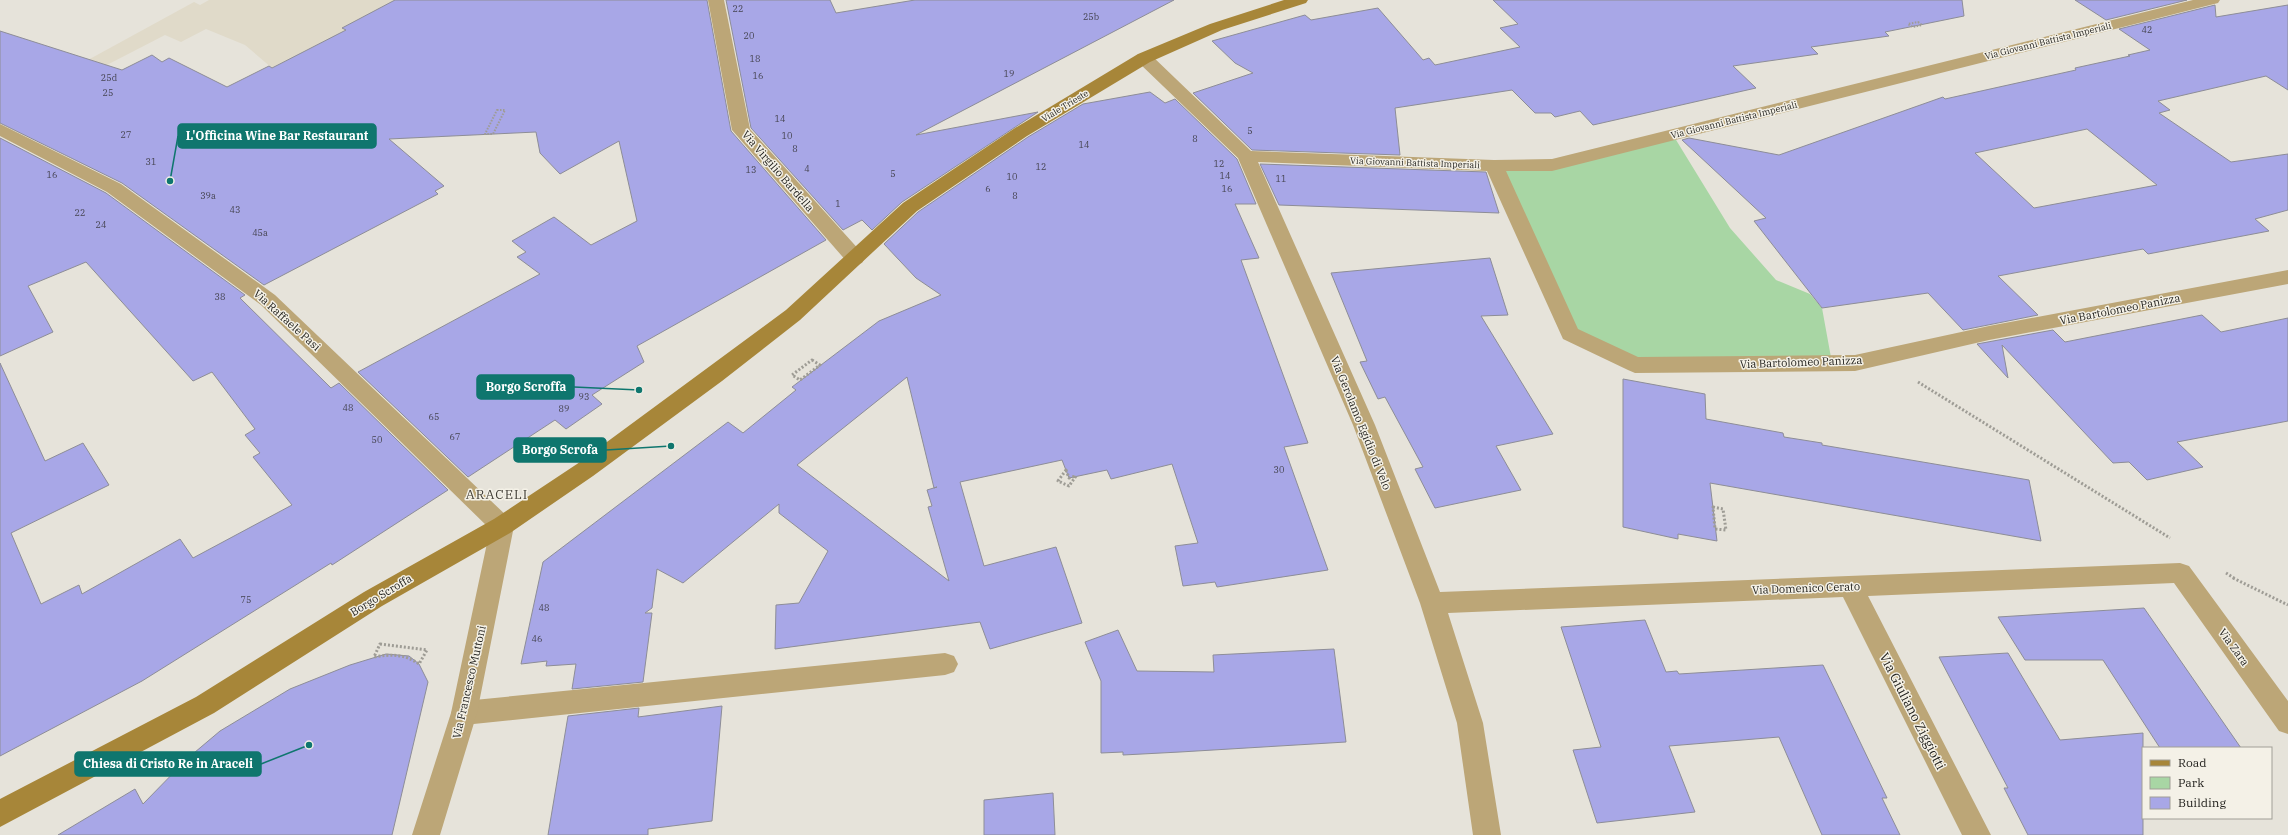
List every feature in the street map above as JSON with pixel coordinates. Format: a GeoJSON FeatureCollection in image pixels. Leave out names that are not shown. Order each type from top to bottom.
{"type":"FeatureCollection","features":[{"type":"Feature","properties":{"kind":"main road","name":"Viale Trieste"},"geometry":{"type":"LineString","coordinates":[[855,258],[910,208],[1021,132],[1144,58],[1216,27],[1300,0]]}},
{"type":"Feature","properties":{"kind":"main road","name":"Borgo Scroffa"},"geometry":{"type":"LineString","coordinates":[[0,814],[205,705],[373,599],[502,526],[603,458],[720,371],[793,315],[855,258]]}},
{"type":"Feature","properties":{"kind":"street","name":"Via Virgilio Bardella"},"geometry":{"type":"LineString","coordinates":[[716,0],[741,130],[855,258]]}},
{"type":"Feature","properties":{"kind":"street","name":"Via Giovanni Battista Imperiali"},"geometry":{"type":"LineString","coordinates":[[1246,156],[1494,166],[1552,165],[2212,0]]}},
{"type":"Feature","properties":{"kind":"street","name":"Via Gerolamo Egidio di Velo"},"geometry":{"type":"LineString","coordinates":[[1144,58],[1246,156],[1364,425],[1432,604],[1470,723],[1487,835]]}},
{"type":"Feature","properties":{"kind":"street","name":"Via Raffaele Pasi"},"geometry":{"type":"LineString","coordinates":[[0,129],[114,188],[268,300],[502,526]]}},
{"type":"Feature","properties":{"kind":"street","name":"Via Bartolomeo Panizza"},"geometry":{"type":"LineString","coordinates":[[1494,166],[1570,334],[1635,365],[1855,363],[1989,333],[2288,277]]}},
{"type":"Feature","properties":{"kind":"street","name":"Via Francesco Muttoni"},"geometry":{"type":"LineString","coordinates":[[426,835],[464,713],[502,526]]}},
{"type":"Feature","properties":{"kind":"street","name":"Via Domenico Cerato"},"geometry":{"type":"LineString","coordinates":[[1432,604],[2180,573]]}},
{"type":"Feature","properties":{"kind":"street","name":"Via Zara"},"geometry":{"type":"LineString","coordinates":[[2180,573],[2288,722]]}},
{"type":"Feature","properties":{"kind":"street","name":"Via Giuliano Ziggiotti"},"geometry":{"type":"LineString","coordinates":[[1850,586],[1977,835]]}},
{"type":"Feature","properties":{"kind":"street"},"geometry":{"type":"LineString","coordinates":[[464,713],[945,664]]}},
{"type":"Feature","properties":{"kind":"path"},"geometry":{"type":"LineString","coordinates":[[1918,22],[1922,25],[1912,27],[1908,24],[1918,22]]}},
{"type":"Feature","properties":{"kind":"path"},"geometry":{"type":"LineString","coordinates":[[497,110],[505,110],[493,134],[485,134],[497,110]]}},
{"type":"Feature","properties":{"kind":"path"},"geometry":{"type":"LineString","coordinates":[[1879,358],[2173,540]]}},
{"type":"Feature","properties":{"kind":"path"},"geometry":{"type":"LineString","coordinates":[[812,360],[820,365],[800,380],[792,375],[812,360]]}},
{"type":"Feature","properties":{"kind":"path"},"geometry":{"type":"LineString","coordinates":[[1066,470],[1069,478],[1076,476],[1069,486],[1058,481],[1066,470]]}},
{"type":"Feature","properties":{"kind":"path"},"geometry":{"type":"LineString","coordinates":[[1713,507],[1723,509],[1726,530],[1715,529],[1714,514],[1713,507]]}},
{"type":"Feature","properties":{"kind":"path"},"geometry":{"type":"LineString","coordinates":[[2220,569],[2234,578],[2288,605]]}},
{"type":"Feature","properties":{"kind":"path"},"geometry":{"type":"LineString","coordinates":[[2180,573],[2234,578]]}},
{"type":"Feature","properties":{"kind":"path"},"geometry":{"type":"LineString","coordinates":[[380,644],[404,648],[427,650],[419,664],[409,656],[386,654],[374,657],[380,644]]}},
{"type":"Feature","properties":{"kind":"shaded area"},"geometry":{"type":"Polygon","coordinates":[[[209,0],[434,0],[346,30],[272,68],[245,45],[206,29],[181,42],[165,35],[101,68],[44,84],[194,2],[200,5],[209,0]]]}},
{"type":"Feature","properties":{"kind":"green space"},"geometry":{"type":"Polygon","coordinates":[[[1673,135],[1730,228],[1776,280],[1810,294],[1822,308],[1832,363],[1635,365],[1570,334],[1494,166],[1552,165],[1673,135]]]}},
{"type":"Feature","properties":{"kind":"building"},"geometry":{"type":"Polygon","coordinates":[[[395,0],[707,0],[731,131],[826,240],[637,346],[644,362],[592,395],[602,404],[566,429],[555,420],[468,477],[358,372],[540,274],[517,257],[526,252],[512,241],[554,217],[591,245],[637,221],[619,141],[560,174],[540,153],[536,132],[389,139],[444,186],[435,191],[438,194],[264,285],[122,183],[0,123],[0,31],[122,70],[152,55],[162,62],[169,58],[227,87],[269,66],[272,68],[346,30],[342,28],[395,0]]]}},
{"type":"Feature","properties":{"kind":"building"},"geometry":{"type":"Polygon","coordinates":[[[726,0],[830,0],[836,13],[915,0],[1174,0],[916,135],[1038,112],[902,202],[872,230],[862,220],[843,230],[751,128],[726,0]]]}},
{"type":"Feature","properties":{"kind":"building"},"geometry":{"type":"Polygon","coordinates":[[[1493,0],[1962,0],[1964,16],[1885,32],[1889,36],[1811,47],[1818,54],[1733,66],[1756,88],[1593,125],[1580,111],[1555,117],[1551,113],[1535,113],[1512,90],[1395,108],[1400,155],[1252,150],[1193,93],[1253,73],[1235,63],[1212,41],[1305,15],[1311,20],[1378,8],[1423,60],[1429,58],[1435,65],[1520,47],[1500,28],[1518,24],[1493,0]]]}},
{"type":"Feature","properties":{"kind":"building"},"geometry":{"type":"Polygon","coordinates":[[[2075,0],[2187,0],[2106,20],[2075,0]]]}},
{"type":"Feature","properties":{"kind":"building"},"geometry":{"type":"Polygon","coordinates":[[[2215,5],[2216,17],[2288,5],[2288,90],[2266,76],[2158,101],[2170,110],[2159,113],[2231,162],[2288,154],[2288,210],[2255,219],[2269,231],[2148,254],[2143,249],[1998,276],[2038,315],[1963,330],[1928,293],[1822,308],[1754,221],[1766,218],[1682,140],[1689,138],[1779,155],[1943,97],[1945,99],[2076,70],[2075,68],[2150,50],[2119,29],[2215,5]],[[2087,129],[1975,153],[2034,208],[2157,185],[2087,129]]]}},
{"type":"Feature","properties":{"kind":"building"},"geometry":{"type":"Polygon","coordinates":[[[1150,92],[1165,103],[1175,99],[1237,159],[1256,204],[1235,204],[1259,258],[1241,260],[1308,443],[1284,447],[1328,570],[1217,587],[1215,582],[1183,586],[1175,546],[1198,543],[1172,464],[1111,479],[1107,470],[1069,478],[1062,460],[960,482],[984,566],[1056,547],[1082,623],[990,649],[980,622],[775,649],[776,605],[799,603],[828,551],[779,513],[779,504],[683,583],[657,569],[652,608],[645,613],[652,613],[643,682],[572,689],[576,664],[546,666],[547,661],[521,664],[543,562],[728,422],[743,433],[796,390],[792,387],[879,321],[941,295],[916,278],[884,244],[918,212],[1028,137],[1083,104],[1150,92]],[[907,377],[797,465],[949,581],[928,507],[932,506],[927,490],[934,488],[907,377]]]}},
{"type":"Feature","properties":{"kind":"building"},"geometry":{"type":"Polygon","coordinates":[[[0,138],[106,193],[245,295],[240,298],[331,388],[339,383],[448,490],[332,565],[331,563],[142,681],[0,756],[0,363],[45,461],[83,443],[109,485],[11,533],[41,604],[79,585],[82,594],[180,539],[193,558],[292,505],[253,457],[260,453],[245,435],[255,429],[212,372],[193,381],[86,262],[28,286],[53,332],[0,356],[0,138]]]}},
{"type":"Feature","properties":{"kind":"building"},"geometry":{"type":"Polygon","coordinates":[[[1260,164],[1486,172],[1499,213],[1279,205],[1260,164]]]}},
{"type":"Feature","properties":{"kind":"building"},"geometry":{"type":"Polygon","coordinates":[[[1490,258],[1508,315],[1481,316],[1553,434],[1496,446],[1521,490],[1435,508],[1415,469],[1423,467],[1385,397],[1378,399],[1360,362],[1367,361],[1331,273],[1490,258]]]}},
{"type":"Feature","properties":{"kind":"building"},"geometry":{"type":"Polygon","coordinates":[[[2202,315],[2221,332],[2288,318],[2288,421],[2177,442],[2203,467],[2147,480],[2129,462],[2113,463],[2002,345],[2008,378],[1977,344],[2053,330],[2065,342],[2202,315]]]}},
{"type":"Feature","properties":{"kind":"building"},"geometry":{"type":"Polygon","coordinates":[[[1623,379],[1705,394],[1706,419],[1783,433],[1784,437],[1822,443],[1822,445],[2029,480],[2041,541],[1710,483],[1717,541],[1678,534],[1678,539],[1623,527],[1623,379]]]}},
{"type":"Feature","properties":{"kind":"building"},"geometry":{"type":"Polygon","coordinates":[[[2144,608],[2240,747],[2159,747],[2103,660],[2025,660],[1998,617],[2144,608]]]}},
{"type":"Feature","properties":{"kind":"building"},"geometry":{"type":"Polygon","coordinates":[[[1645,620],[1666,672],[1677,671],[1679,674],[1823,665],[1887,798],[1882,798],[1900,835],[1822,835],[1779,737],[1669,746],[1695,812],[1597,823],[1573,750],[1601,747],[1561,627],[1645,620]]]}},
{"type":"Feature","properties":{"kind":"building"},"geometry":{"type":"Polygon","coordinates":[[[1118,630],[1137,671],[1214,672],[1213,655],[1334,649],[1346,742],[1123,755],[1123,752],[1101,753],[1101,681],[1085,642],[1118,630]]]}},
{"type":"Feature","properties":{"kind":"building"},"geometry":{"type":"Polygon","coordinates":[[[2008,653],[2060,740],[2143,733],[2143,835],[2028,835],[2004,788],[2008,788],[1939,657],[2008,653]]]}},
{"type":"Feature","properties":{"kind":"building"},"geometry":{"type":"Polygon","coordinates":[[[386,654],[409,656],[419,664],[428,682],[392,835],[58,835],[135,789],[143,804],[188,758],[220,731],[290,689],[350,665],[386,654]]]}},
{"type":"Feature","properties":{"kind":"building"},"geometry":{"type":"Polygon","coordinates":[[[722,706],[712,821],[648,829],[648,835],[548,835],[568,716],[639,708],[638,717],[722,706]]]}},
{"type":"Feature","properties":{"kind":"building"},"geometry":{"type":"Polygon","coordinates":[[[1053,793],[1055,835],[984,835],[984,800],[1053,793]]]}},
{"type":"Feature","properties":{"kind":"place","name":"L'Officina Wine Bar Restaurant"},"geometry":{"type":"Point","coordinates":[170,181]}},
{"type":"Feature","properties":{"kind":"place","name":"Borgo Scroffa"},"geometry":{"type":"Point","coordinates":[639,390]}},
{"type":"Feature","properties":{"kind":"place","name":"Borgo Scrofa"},"geometry":{"type":"Point","coordinates":[671,446]}},
{"type":"Feature","properties":{"kind":"place","name":"Chiesa di Cristo Re in Araceli"},"geometry":{"type":"Point","coordinates":[309,745]}},
{"type":"Feature","properties":{"kind":"district","name":"ARACELI"},"geometry":{"type":"Point","coordinates":[497,494]}}]}
